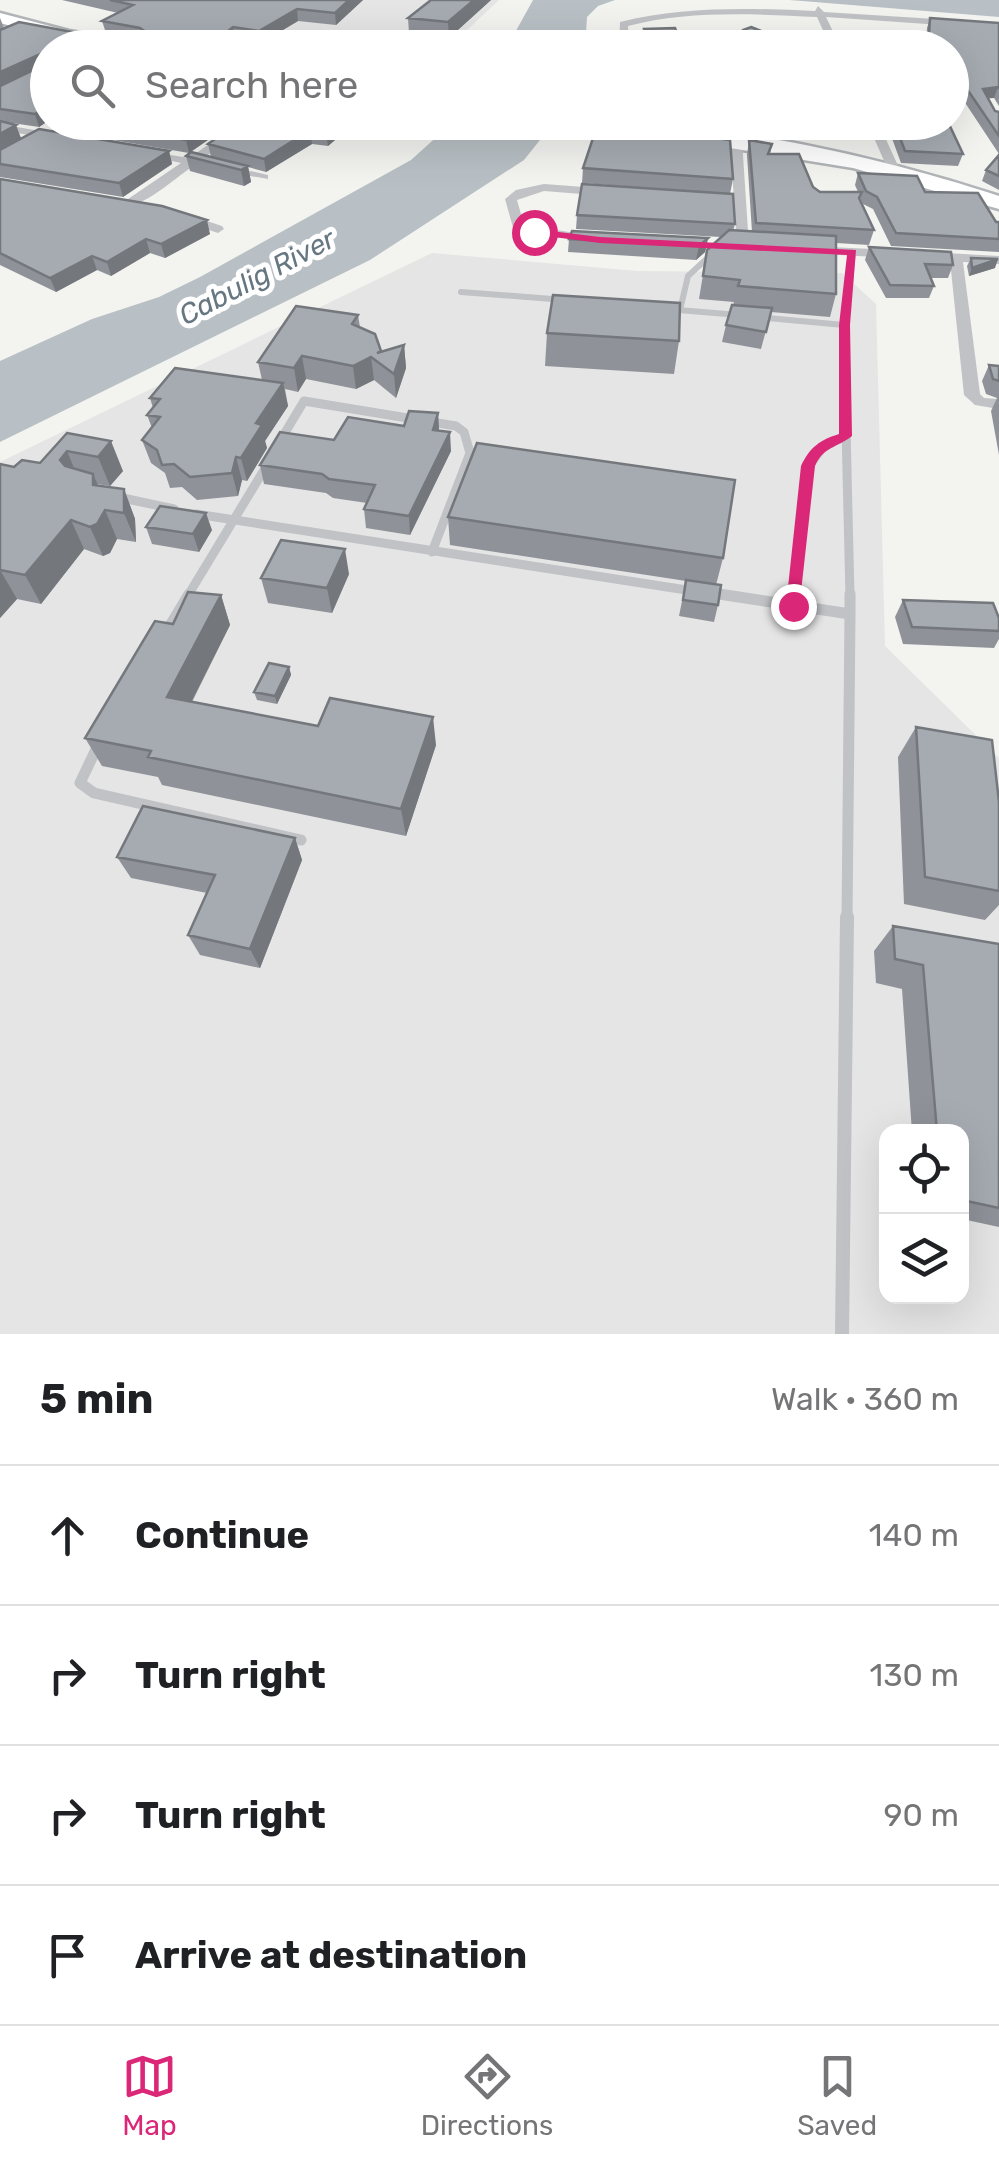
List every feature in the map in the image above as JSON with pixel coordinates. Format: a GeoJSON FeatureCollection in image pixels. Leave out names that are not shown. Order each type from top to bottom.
{"type":"FeatureCollection","features":[{"type":"Feature","properties":{"kind":"highway"},"geometry":{"type":"LineString","coordinates":[[0,18],[30,31]]}},
{"type":"Feature","properties":{"kind":"highway"},"geometry":{"type":"LineString","coordinates":[[736,140],[894,170],[999,203]]}},
{"type":"Feature","properties":{"kind":"street"},"geometry":{"type":"LineString","coordinates":[[623,30],[623,24],[631,17],[670,6],[818,9],[999,26]]}},
{"type":"Feature","properties":{"kind":"street"},"geometry":{"type":"LineString","coordinates":[[818,9],[828,30]]}},
{"type":"Feature","properties":{"kind":"street"},"geometry":{"type":"LineString","coordinates":[[0,126],[30,132]]}},
{"type":"Feature","properties":{"kind":"street"},"geometry":{"type":"LineString","coordinates":[[28,143],[33,140]]}},
{"type":"Feature","properties":{"kind":"street"},"geometry":{"type":"LineString","coordinates":[[126,205],[223,140]]}},
{"type":"Feature","properties":{"kind":"street"},"geometry":{"type":"LineString","coordinates":[[736,140],[743,246]]}},
{"type":"Feature","properties":{"kind":"street"},"geometry":{"type":"LineString","coordinates":[[880,140],[894,170]]}},
{"type":"Feature","properties":{"kind":"street"},"geometry":{"type":"LineString","coordinates":[[124,148],[195,160],[264,178]]}},
{"type":"Feature","properties":{"kind":"street"},"geometry":{"type":"LineString","coordinates":[[613,193],[531,189],[516,194],[512,207],[514,223],[524,230],[617,241]]}},
{"type":"Feature","properties":{"kind":"street"},"geometry":{"type":"LineString","coordinates":[[724,201],[742,202]]}},
{"type":"Feature","properties":{"kind":"street"},"geometry":{"type":"LineString","coordinates":[[101,202],[162,212],[218,229]]}},
{"type":"Feature","properties":{"kind":"street"},"geometry":{"type":"LineString","coordinates":[[878,240],[884,254]]}},
{"type":"Feature","properties":{"kind":"street"},"geometry":{"type":"LineString","coordinates":[[704,244],[762,247]]}},
{"type":"Feature","properties":{"kind":"street"},"geometry":{"type":"LineString","coordinates":[[798,249],[902,255]]}},
{"type":"Feature","properties":{"kind":"street"},"geometry":{"type":"LineString","coordinates":[[920,256],[999,260]]}},
{"type":"Feature","properties":{"kind":"street"},"geometry":{"type":"LineString","coordinates":[[956,258],[972,394],[980,402],[999,404]]}},
{"type":"Feature","properties":{"kind":"lane"},"geometry":{"type":"LineString","coordinates":[[680,310],[680,286],[686,274],[723,245]]}},
{"type":"Feature","properties":{"kind":"lane"},"geometry":{"type":"LineString","coordinates":[[842,1334],[850,614],[844,325],[853,252]]}},
{"type":"Feature","properties":{"kind":"lane"},"geometry":{"type":"LineString","coordinates":[[461,292],[581,302]]}},
{"type":"Feature","properties":{"kind":"lane"},"geometry":{"type":"LineString","coordinates":[[660,308],[844,325]]}},
{"type":"Feature","properties":{"kind":"lane"},"geometry":{"type":"LineString","coordinates":[[287,398],[447,423],[464,432],[470,452],[432,552]]}},
{"type":"Feature","properties":{"kind":"lane"},"geometry":{"type":"LineString","coordinates":[[156,649],[304,401]]}},
{"type":"Feature","properties":{"kind":"lane"},"geometry":{"type":"LineString","coordinates":[[793,606],[808,466],[827,442],[846,436]]}},
{"type":"Feature","properties":{"kind":"lane"},"geometry":{"type":"LineString","coordinates":[[99,492],[234,521],[850,614]]}},
{"type":"Feature","properties":{"kind":"lane"},"geometry":{"type":"LineString","coordinates":[[108,729],[81,778],[84,788],[301,840]]}},
{"type":"Feature","properties":{"kind":"shaded area"},"geometry":{"type":"Polygon","coordinates":[[[284,0],[499,0],[467,30],[245,30],[284,0]]]}},
{"type":"Feature","properties":{"kind":"shaded area"},"geometry":{"type":"Polygon","coordinates":[[[432,253],[637,271],[842,273],[876,304],[885,646],[999,758],[999,1334],[0,1334],[0,462],[432,253]]]}},
{"type":"Feature","properties":{"kind":"water"},"geometry":{"type":"Polygon","coordinates":[[[533,0],[615,0],[598,6],[587,17],[586,30],[516,30],[533,0]]]}},
{"type":"Feature","properties":{"kind":"water"},"geometry":{"type":"Polygon","coordinates":[[[789,0],[999,0],[999,17],[802,1],[789,0]]]}},
{"type":"Feature","properties":{"kind":"water","name":"Cabulig River"},"geometry":{"type":"Polygon","coordinates":[[[433,140],[540,140],[524,160],[370,260],[0,442],[0,361],[92,319],[159,297],[200,277],[411,160],[433,140]]]}},
{"type":"Feature","properties":{"kind":"building"},"geometry":{"type":"Polygon","coordinates":[[[110,0],[349,0],[335,13],[297,9],[261,30],[233,27],[143,30],[102,21],[133,5],[110,0]]]}},
{"type":"Feature","properties":{"kind":"building"},"geometry":{"type":"Polygon","coordinates":[[[431,0],[474,0],[448,22],[408,18],[431,0]]]}},
{"type":"Feature","properties":{"kind":"building"},"geometry":{"type":"Polygon","coordinates":[[[930,18],[999,23],[999,89],[983,89],[999,112],[999,136],[969,92],[969,30],[929,30],[930,18]]]}},
{"type":"Feature","properties":{"kind":"building"},"geometry":{"type":"Polygon","coordinates":[[[19,22],[61,30],[30,30],[30,59],[0,72],[0,30],[19,22]]]}},
{"type":"Feature","properties":{"kind":"building"},"geometry":{"type":"Polygon","coordinates":[[[30,72],[30,113],[0,109],[0,86],[30,72]]]}},
{"type":"Feature","properties":{"kind":"building"},"geometry":{"type":"Polygon","coordinates":[[[0,121],[16,125],[0,134],[0,121]]]}},
{"type":"Feature","properties":{"kind":"building"},"geometry":{"type":"Polygon","coordinates":[[[30,134],[30,140],[104,140],[169,151],[119,183],[0,164],[0,150],[30,134]]]}},
{"type":"Feature","properties":{"kind":"building"},"geometry":{"type":"Polygon","coordinates":[[[214,140],[294,140],[264,159],[208,144],[214,140]]]}},
{"type":"Feature","properties":{"kind":"building"},"geometry":{"type":"Polygon","coordinates":[[[592,140],[730,140],[733,179],[583,168],[592,140]]]}},
{"type":"Feature","properties":{"kind":"building"},"geometry":{"type":"Polygon","coordinates":[[[749,140],[772,144],[768,154],[799,154],[813,187],[820,192],[862,192],[859,198],[874,230],[756,223],[749,140]]]}},
{"type":"Feature","properties":{"kind":"building"},"geometry":{"type":"Polygon","coordinates":[[[901,140],[956,140],[963,154],[905,151],[901,140]]]}},
{"type":"Feature","properties":{"kind":"building"},"geometry":{"type":"Polygon","coordinates":[[[191,152],[248,166],[241,170],[186,156],[191,152]]]}},
{"type":"Feature","properties":{"kind":"building"},"geometry":{"type":"Polygon","coordinates":[[[999,155],[999,176],[986,170],[999,155]]]}},
{"type":"Feature","properties":{"kind":"building"},"geometry":{"type":"Polygon","coordinates":[[[858,173],[917,176],[925,192],[978,193],[999,222],[999,239],[896,233],[877,197],[866,191],[858,173]]]}},
{"type":"Feature","properties":{"kind":"building"},"geometry":{"type":"Polygon","coordinates":[[[0,179],[162,206],[207,220],[161,244],[146,239],[107,262],[92,256],[50,278],[0,253],[0,179]]]}},
{"type":"Feature","properties":{"kind":"building"},"geometry":{"type":"Polygon","coordinates":[[[582,184],[733,194],[735,224],[577,215],[582,184]]]}},
{"type":"Feature","properties":{"kind":"building"},"geometry":{"type":"Polygon","coordinates":[[[729,230],[836,236],[836,294],[738,286],[740,280],[703,276],[707,250],[729,230]]]}},
{"type":"Feature","properties":{"kind":"building"},"geometry":{"type":"Polygon","coordinates":[[[572,231],[708,238],[699,246],[569,239],[572,231]]]}},
{"type":"Feature","properties":{"kind":"building"},"geometry":{"type":"Polygon","coordinates":[[[869,247],[951,252],[953,265],[925,264],[934,286],[890,285],[869,247]]]}},
{"type":"Feature","properties":{"kind":"building"},"geometry":{"type":"Polygon","coordinates":[[[971,258],[998,259],[972,268],[971,258]]]}},
{"type":"Feature","properties":{"kind":"building"},"geometry":{"type":"Polygon","coordinates":[[[553,295],[680,303],[679,341],[547,333],[553,295]]]}},
{"type":"Feature","properties":{"kind":"building"},"geometry":{"type":"Polygon","coordinates":[[[732,305],[772,308],[766,332],[726,325],[732,305]]]}},
{"type":"Feature","properties":{"kind":"building"},"geometry":{"type":"Polygon","coordinates":[[[296,306],[358,315],[352,324],[375,334],[381,351],[377,353],[404,345],[394,374],[371,357],[353,366],[302,356],[294,368],[258,362],[296,306]]]}},
{"type":"Feature","properties":{"kind":"building"},"geometry":{"type":"Polygon","coordinates":[[[989,365],[999,366],[999,381],[993,379],[989,365]]]}},
{"type":"Feature","properties":{"kind":"building"},"geometry":{"type":"Polygon","coordinates":[[[175,368],[283,383],[256,423],[262,425],[241,458],[236,457],[232,473],[190,477],[174,464],[162,465],[157,450],[142,440],[160,417],[147,415],[160,399],[150,398],[175,368]]]}},
{"type":"Feature","properties":{"kind":"building"},"geometry":{"type":"Polygon","coordinates":[[[409,411],[438,413],[433,430],[450,432],[409,516],[364,509],[375,485],[260,465],[280,432],[334,440],[348,417],[404,426],[409,411]]]}},
{"type":"Feature","properties":{"kind":"building"},"geometry":{"type":"Polygon","coordinates":[[[67,433],[111,441],[98,457],[67,451],[60,460],[65,466],[93,474],[93,485],[124,489],[124,513],[105,510],[97,524],[90,527],[71,520],[25,575],[0,570],[0,464],[14,467],[22,460],[40,463],[67,433]]]}},
{"type":"Feature","properties":{"kind":"building"},"geometry":{"type":"Polygon","coordinates":[[[477,443],[735,480],[723,558],[448,517],[477,443]]]}},
{"type":"Feature","properties":{"kind":"building"},"geometry":{"type":"Polygon","coordinates":[[[160,506],[206,513],[193,534],[146,527],[160,506]]]}},
{"type":"Feature","properties":{"kind":"building"},"geometry":{"type":"Polygon","coordinates":[[[281,540],[345,549],[327,588],[261,578],[281,540]]]}},
{"type":"Feature","properties":{"kind":"building"},"geometry":{"type":"Polygon","coordinates":[[[686,580],[721,585],[718,605],[683,600],[686,580]]]}},
{"type":"Feature","properties":{"kind":"building"},"geometry":{"type":"Polygon","coordinates":[[[188,592],[221,595],[167,697],[318,726],[330,698],[433,717],[401,809],[148,757],[151,751],[85,738],[155,621],[173,624],[188,592]]]}},
{"type":"Feature","properties":{"kind":"building"},"geometry":{"type":"Polygon","coordinates":[[[903,600],[993,603],[999,631],[912,627],[903,600]]]}},
{"type":"Feature","properties":{"kind":"building"},"geometry":{"type":"Polygon","coordinates":[[[269,663],[289,667],[275,696],[254,692],[269,663]]]}},
{"type":"Feature","properties":{"kind":"building"},"geometry":{"type":"Polygon","coordinates":[[[916,727],[992,740],[999,802],[999,891],[925,877],[916,727]]]}},
{"type":"Feature","properties":{"kind":"building"},"geometry":{"type":"Polygon","coordinates":[[[143,806],[295,838],[250,949],[188,935],[215,875],[117,857],[143,806]]]}},
{"type":"Feature","properties":{"kind":"building"},"geometry":{"type":"Polygon","coordinates":[[[893,926],[999,944],[999,1208],[969,1202],[969,1124],[936,1124],[923,965],[895,959],[893,926]]]}},
{"type":"Feature","properties":{"kind":"route"},"geometry":{"type":"LineString","coordinates":[[534,232],[600,240],[853,252],[844,325],[846,436],[827,442],[808,466],[793,606]]}}]}
